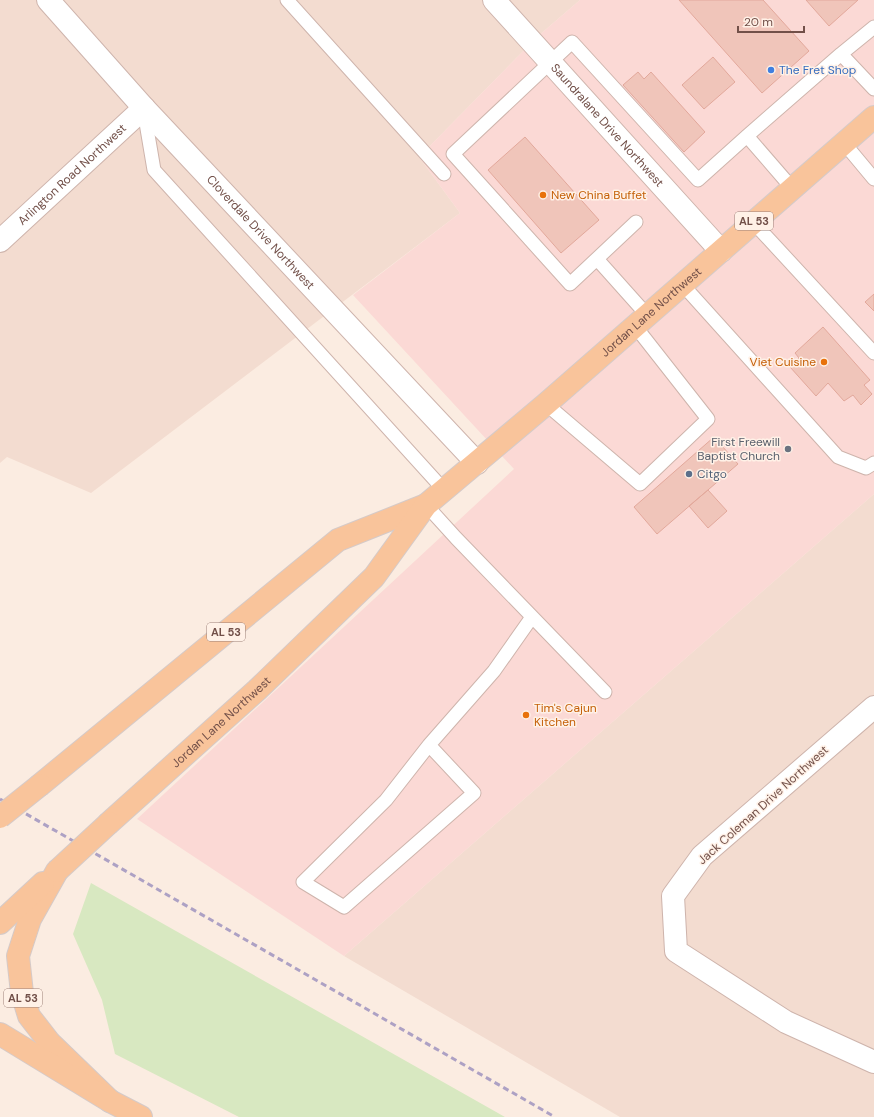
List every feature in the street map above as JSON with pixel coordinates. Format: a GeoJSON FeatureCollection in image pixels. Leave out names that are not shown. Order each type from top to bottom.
{"type":"FeatureCollection","features":[{"type":"Feature","properties":{"kind":"main road","name":"Jordan Lane Northwest"},"geometry":{"type":"LineString","coordinates":[[0,923],[257,690],[374,577],[426,505],[546,404],[874,117]]}},
{"type":"Feature","properties":{"kind":"main road","name":"Jordan Lane Northwest"},"geometry":{"type":"LineString","coordinates":[[0,818],[338,540],[426,505]]}},
{"type":"Feature","properties":{"kind":"main road","name":"AL 53"},"geometry":{"type":"LineString","coordinates":[[57,871],[30,920],[18,956],[22,993],[29,1016],[50,1043],[110,1101]]}},
{"type":"Feature","properties":{"kind":"main road","name":"AL 53"},"geometry":{"type":"LineString","coordinates":[[0,1034],[110,1101],[141,1117]]}},
{"type":"Feature","properties":{"kind":"street","name":"Cloverdale Drive Northwest"},"geometry":{"type":"LineString","coordinates":[[48,0],[144,108],[477,462]]}},
{"type":"Feature","properties":{"kind":"street","name":"Saundralane Drive Northwest"},"geometry":{"type":"LineString","coordinates":[[494,0],[721,251]]}},
{"type":"Feature","properties":{"kind":"street","name":"Arlington Road Northwest"},"geometry":{"type":"LineString","coordinates":[[0,241],[144,108]]}},
{"type":"Feature","properties":{"kind":"street","name":"Jack Coleman Drive Northwest"},"geometry":{"type":"LineString","coordinates":[[874,707],[702,856],[673,896],[676,951],[786,1022],[874,1062]]}},
{"type":"Feature","properties":{"kind":"lane"},"geometry":{"type":"LineString","coordinates":[[288,0],[444,174]]}},
{"type":"Feature","properties":{"kind":"lane"},"geometry":{"type":"LineString","coordinates":[[636,222],[570,284],[453,154],[572,42],[698,180],[874,26]]}},
{"type":"Feature","properties":{"kind":"lane"},"geometry":{"type":"LineString","coordinates":[[841,54],[874,90]]}},
{"type":"Feature","properties":{"kind":"lane"},"geometry":{"type":"LineString","coordinates":[[144,108],[154,170],[444,490]]}},
{"type":"Feature","properties":{"kind":"lane"},"geometry":{"type":"LineString","coordinates":[[747,136],[792,188]]}},
{"type":"Feature","properties":{"kind":"lane"},"geometry":{"type":"LineString","coordinates":[[844,143],[874,178]]}},
{"type":"Feature","properties":{"kind":"lane"},"geometry":{"type":"LineString","coordinates":[[753,222],[874,353]]}},
{"type":"Feature","properties":{"kind":"lane"},"geometry":{"type":"LineString","coordinates":[[546,404],[640,484],[708,419],[597,259]]}},
{"type":"Feature","properties":{"kind":"lane"},"geometry":{"type":"LineString","coordinates":[[682,284],[838,458],[866,468],[874,463]]}},
{"type":"Feature","properties":{"kind":"lane"},"geometry":{"type":"LineString","coordinates":[[426,505],[605,692]]}},
{"type":"Feature","properties":{"kind":"lane"},"geometry":{"type":"LineString","coordinates":[[429,745],[474,793],[344,907],[303,882],[386,800],[429,745],[494,671],[532,617]]}},
{"type":"Feature","properties":{"kind":"shaded area"},"geometry":{"type":"Polygon","coordinates":[[[0,0],[580,0],[537,37],[419,157],[460,213],[91,493],[7,457],[0,463],[0,0]]]}},
{"type":"Feature","properties":{"kind":"shaded area"},"geometry":{"type":"Polygon","coordinates":[[[580,0],[874,0],[874,494],[344,956],[137,819],[514,469],[353,295],[460,213],[419,157],[537,37],[580,0]]]}},
{"type":"Feature","properties":{"kind":"shaded area"},"geometry":{"type":"Polygon","coordinates":[[[874,494],[874,1117],[620,1117],[344,956],[874,494]]]}},
{"type":"Feature","properties":{"kind":"green space"},"geometry":{"type":"Polygon","coordinates":[[[91,883],[505,1117],[239,1117],[115,1054],[102,1000],[73,934],[91,883]]]}},
{"type":"Feature","properties":{"kind":"building"},"geometry":{"type":"Polygon","coordinates":[[[679,0],[763,0],[809,51],[762,93],[679,0]]]}},
{"type":"Feature","properties":{"kind":"building"},"geometry":{"type":"Polygon","coordinates":[[[806,0],[858,0],[829,26],[806,0]]]}},
{"type":"Feature","properties":{"kind":"building"},"geometry":{"type":"Polygon","coordinates":[[[713,57],[735,82],[704,109],[682,85],[713,57]]]}},
{"type":"Feature","properties":{"kind":"building"},"geometry":{"type":"Polygon","coordinates":[[[638,72],[644,79],[651,72],[705,132],[684,152],[623,85],[638,72]]]}},
{"type":"Feature","properties":{"kind":"building","name":"New China Buffet"},"geometry":{"type":"Polygon","coordinates":[[[525,137],[599,220],[561,253],[488,170],[525,137]]]}},
{"type":"Feature","properties":{"kind":"building"},"geometry":{"type":"Polygon","coordinates":[[[874,294],[874,311],[865,302],[874,294]]]}},
{"type":"Feature","properties":{"kind":"building","name":"Viet Cuisine"},"geometry":{"type":"Polygon","coordinates":[[[823,327],[870,380],[864,385],[872,394],[861,405],[853,395],[844,401],[828,383],[816,396],[790,367],[799,358],[795,353],[823,327]]]}},
{"type":"Feature","properties":{"kind":"building"},"geometry":{"type":"Polygon","coordinates":[[[714,437],[738,464],[657,534],[634,507],[714,437]]]}},
{"type":"Feature","properties":{"kind":"building"},"geometry":{"type":"Polygon","coordinates":[[[708,490],[727,511],[708,528],[689,506],[708,490]]]}},
{"type":"Feature","properties":{"kind":"railway"},"geometry":{"type":"LineString","coordinates":[[0,799],[555,1117]]}},
{"type":"Feature","properties":{"kind":"place","name":"The Fret Shop"},"geometry":{"type":"Point","coordinates":[771,70]}},
{"type":"Feature","properties":{"kind":"place","name":"New China Buffet"},"geometry":{"type":"Point","coordinates":[543,195]}},
{"type":"Feature","properties":{"kind":"place","name":"Viet Cuisine"},"geometry":{"type":"Point","coordinates":[824,362]}},
{"type":"Feature","properties":{"kind":"place","name":"First Freewill Baptist Church"},"geometry":{"type":"Point","coordinates":[788,449]}},
{"type":"Feature","properties":{"kind":"place","name":"Citgo"},"geometry":{"type":"Point","coordinates":[689,474]}},
{"type":"Feature","properties":{"kind":"place","name":"Tim's Cajun Kitchen"},"geometry":{"type":"Point","coordinates":[526,715]}}]}
